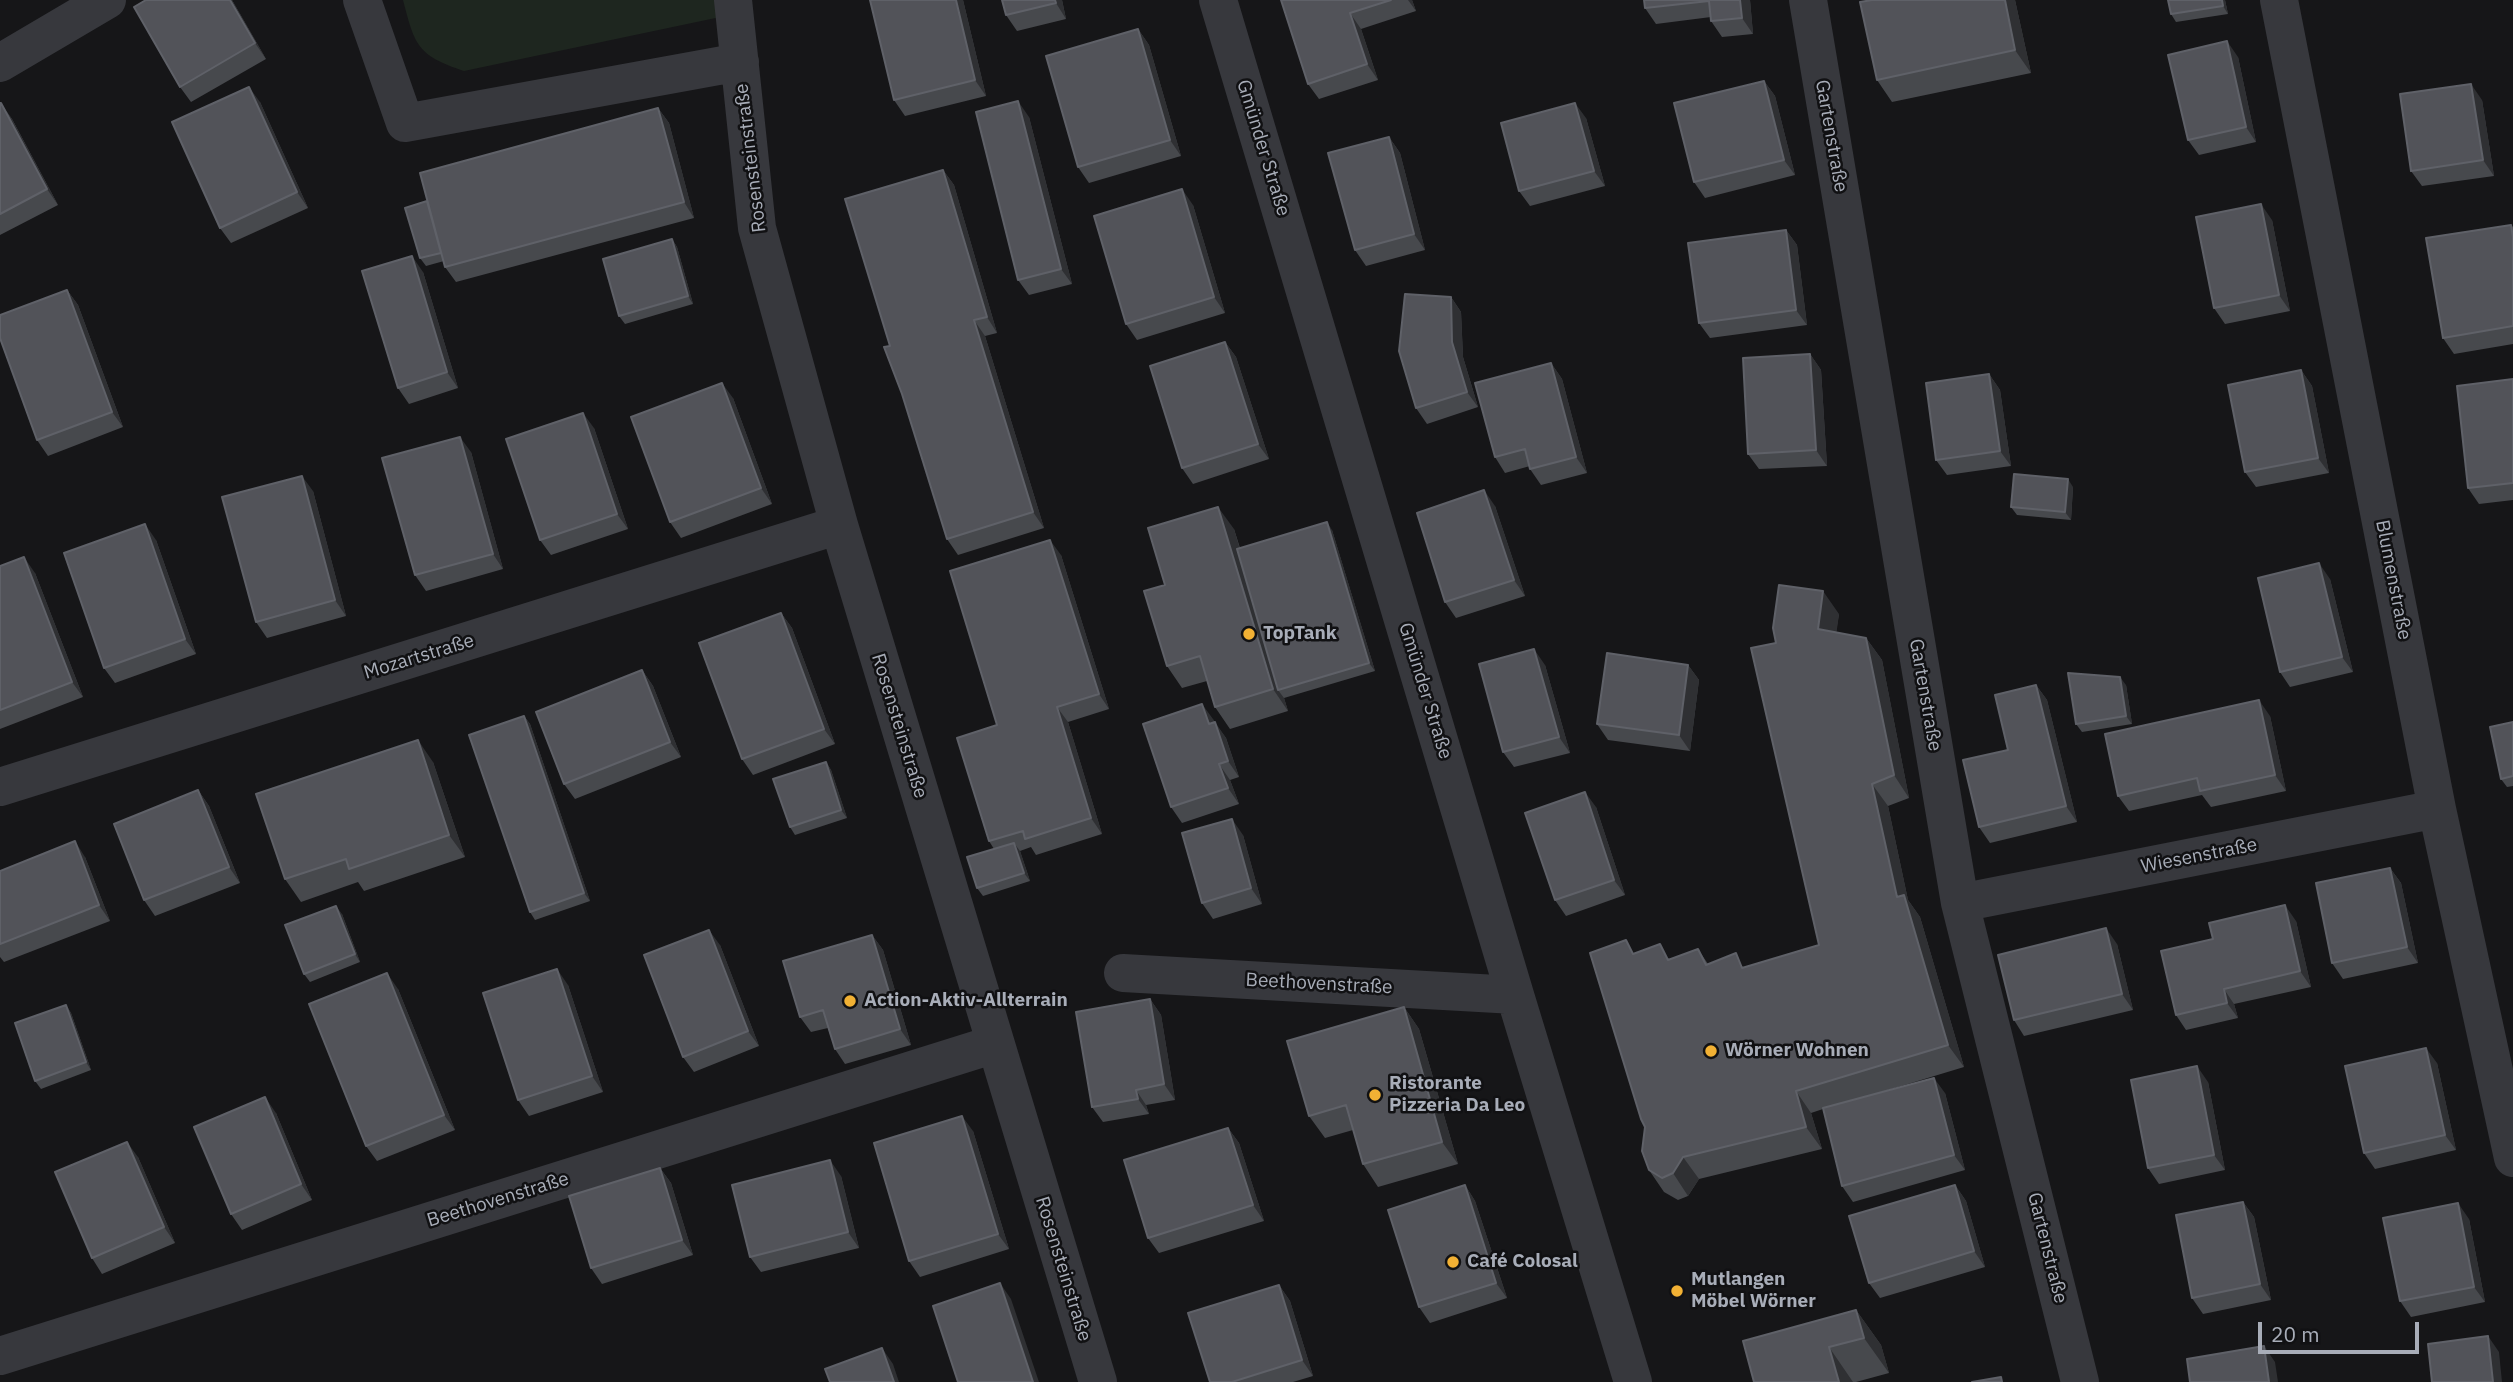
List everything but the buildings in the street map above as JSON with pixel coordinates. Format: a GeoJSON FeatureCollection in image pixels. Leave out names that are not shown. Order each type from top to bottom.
{"type":"FeatureCollection","features":[{"type":"Feature","properties":{"kind":"street"},"geometry":{"type":"LineString","coordinates":[[0,63],[107,0]]}},
{"type":"Feature","properties":{"kind":"street","name":"Rosensteinstraße"},"geometry":{"type":"LineString","coordinates":[[362,0],[405,123],[740,62]]}},
{"type":"Feature","properties":{"kind":"street","name":"Rosensteinstraße"},"geometry":{"type":"LineString","coordinates":[[733,0],[758,228],[839,525],[1098,1382]]}},
{"type":"Feature","properties":{"kind":"street","name":"Gmünder Straße"},"geometry":{"type":"LineString","coordinates":[[1218,0],[1633,1382]]}},
{"type":"Feature","properties":{"kind":"street","name":"Gartenstraße"},"geometry":{"type":"LineString","coordinates":[[1808,0],[1961,903],[2080,1382]]}},
{"type":"Feature","properties":{"kind":"street","name":"Blumenstraße"},"geometry":{"type":"LineString","coordinates":[[2280,0],[2437,809],[2513,1158]]}},
{"type":"Feature","properties":{"kind":"street","name":"Mozartstraße"},"geometry":{"type":"LineString","coordinates":[[0,787],[839,525]]}},
{"type":"Feature","properties":{"kind":"street","name":"Wiesenstraße"},"geometry":{"type":"LineString","coordinates":[[1961,903],[2437,809]]}},
{"type":"Feature","properties":{"kind":"street","name":"Beethovenstraße"},"geometry":{"type":"LineString","coordinates":[[1123,973],[1515,995]]}},
{"type":"Feature","properties":{"kind":"street","name":"Beethovenstraße"},"geometry":{"type":"LineString","coordinates":[[0,1356],[995,1044]]}},
{"type":"Feature","properties":{"kind":"shaded area"},"geometry":{"type":"Polygon","coordinates":[[[403,0],[721,0],[725,16],[464,71],[436,60],[420,47],[403,0]]]}},
{"type":"Feature","properties":{"kind":"place","name":"TopTank"},"geometry":{"type":"Point","coordinates":[1249,634]}},
{"type":"Feature","properties":{"kind":"place","name":"Action-Aktiv-Allterrain"},"geometry":{"type":"Point","coordinates":[850,1001]}},
{"type":"Feature","properties":{"kind":"place","name":"Wörner Wohnen"},"geometry":{"type":"Point","coordinates":[1711,1051]}},
{"type":"Feature","properties":{"kind":"place","name":"Ristorante Pizzeria Da Leo"},"geometry":{"type":"Point","coordinates":[1375,1095]}},
{"type":"Feature","properties":{"kind":"place","name":"Café Colosal"},"geometry":{"type":"Point","coordinates":[1453,1262]}},
{"type":"Feature","properties":{"kind":"place","name":"Mutlangen Möbel Wörner"},"geometry":{"type":"Point","coordinates":[1677,1291]}}]}
